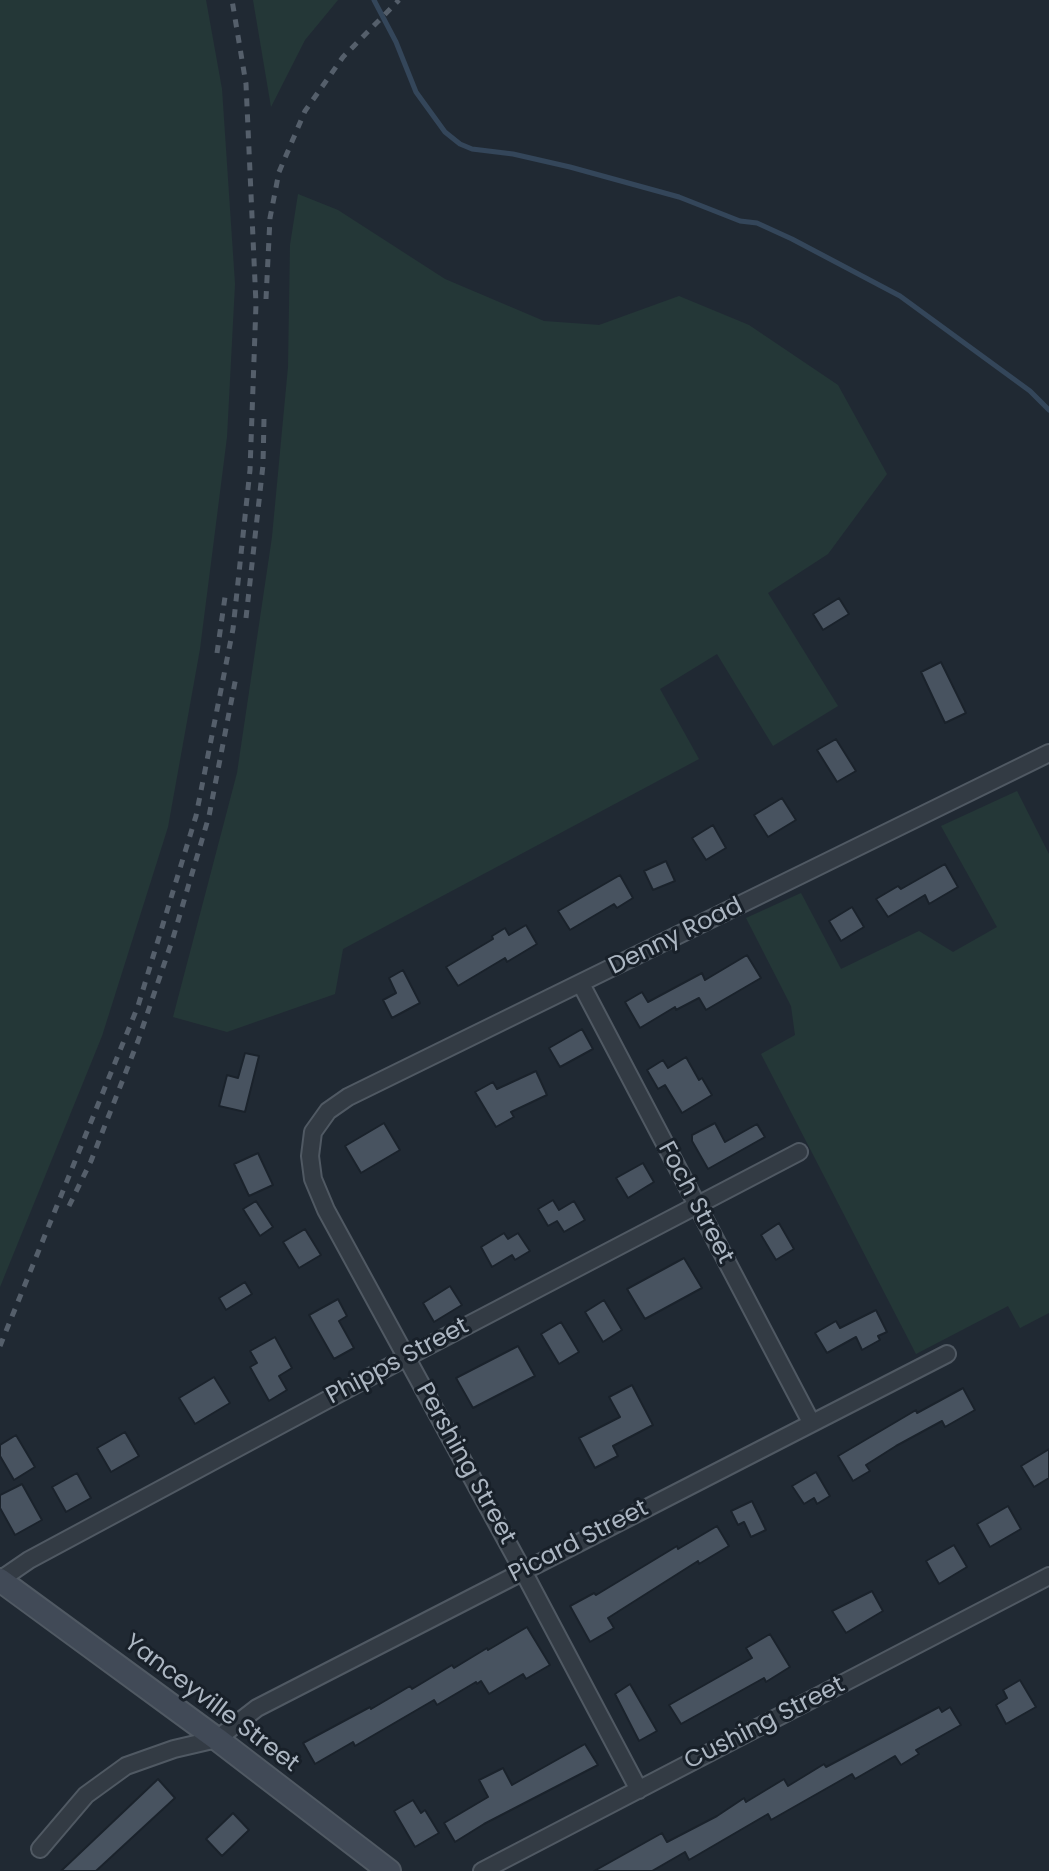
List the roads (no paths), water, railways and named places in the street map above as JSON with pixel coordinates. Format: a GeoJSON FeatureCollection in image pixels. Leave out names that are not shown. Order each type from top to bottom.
{"type":"FeatureCollection","features":[{"type":"Feature","properties":{"kind":"main road","name":"Yanceyville Street"},"geometry":{"type":"LineString","coordinates":[[0,1580],[217,1739],[389,1871]]}},
{"type":"Feature","properties":{"kind":"street","name":"Denny Road"},"geometry":{"type":"LineString","coordinates":[[313,1132],[328,1111],[348,1097],[1049,753]]}},
{"type":"Feature","properties":{"kind":"street","name":"Foch Street"},"geometry":{"type":"LineString","coordinates":[[581,984],[811,1422]]}},
{"type":"Feature","properties":{"kind":"street","name":"Pershing Street"},"geometry":{"type":"LineString","coordinates":[[313,1132],[310,1156],[313,1179],[326,1210],[639,1790]]}},
{"type":"Feature","properties":{"kind":"street","name":"Phipps Street"},"geometry":{"type":"LineString","coordinates":[[0,1580],[29,1560],[407,1357],[799,1152]]}},
{"type":"Feature","properties":{"kind":"street","name":"Picard Street"},"geometry":{"type":"LineString","coordinates":[[217,1739],[257,1708],[947,1354]]}},
{"type":"Feature","properties":{"kind":"street","name":"Cushing Street"},"geometry":{"type":"LineString","coordinates":[[482,1871],[1049,1576]]}},
{"type":"Feature","properties":{"kind":"street"},"geometry":{"type":"LineString","coordinates":[[40,1849],[86,1795],[126,1766],[174,1749],[217,1739]]}},
{"type":"Feature","properties":{"kind":"waterway"},"geometry":{"type":"LineString","coordinates":[[374,0],[396,42],[416,92],[445,132],[460,144],[472,149],[513,154],[570,167],[679,197],[740,221],[757,223],[900,296],[1030,391],[1049,410]]}},
{"type":"Feature","properties":{"kind":"railway"},"geometry":{"type":"LineString","coordinates":[[0,1346],[138,1006],[196,816],[233,629],[250,470],[256,304],[246,84],[232,0]]}},
{"type":"Feature","properties":{"kind":"railway"},"geometry":{"type":"LineString","coordinates":[[266,299],[270,218],[279,172],[305,111],[343,57],[399,0]]}},
{"type":"Feature","properties":{"kind":"railway"},"geometry":{"type":"LineString","coordinates":[[246,618],[263,465],[264,419]]}},
{"type":"Feature","properties":{"kind":"railway"},"geometry":{"type":"LineString","coordinates":[[217,653],[226,590]]}},
{"type":"Feature","properties":{"kind":"railway"},"geometry":{"type":"LineString","coordinates":[[69,1206],[91,1161],[138,1041],[173,938],[209,816],[236,677]]}}]}
